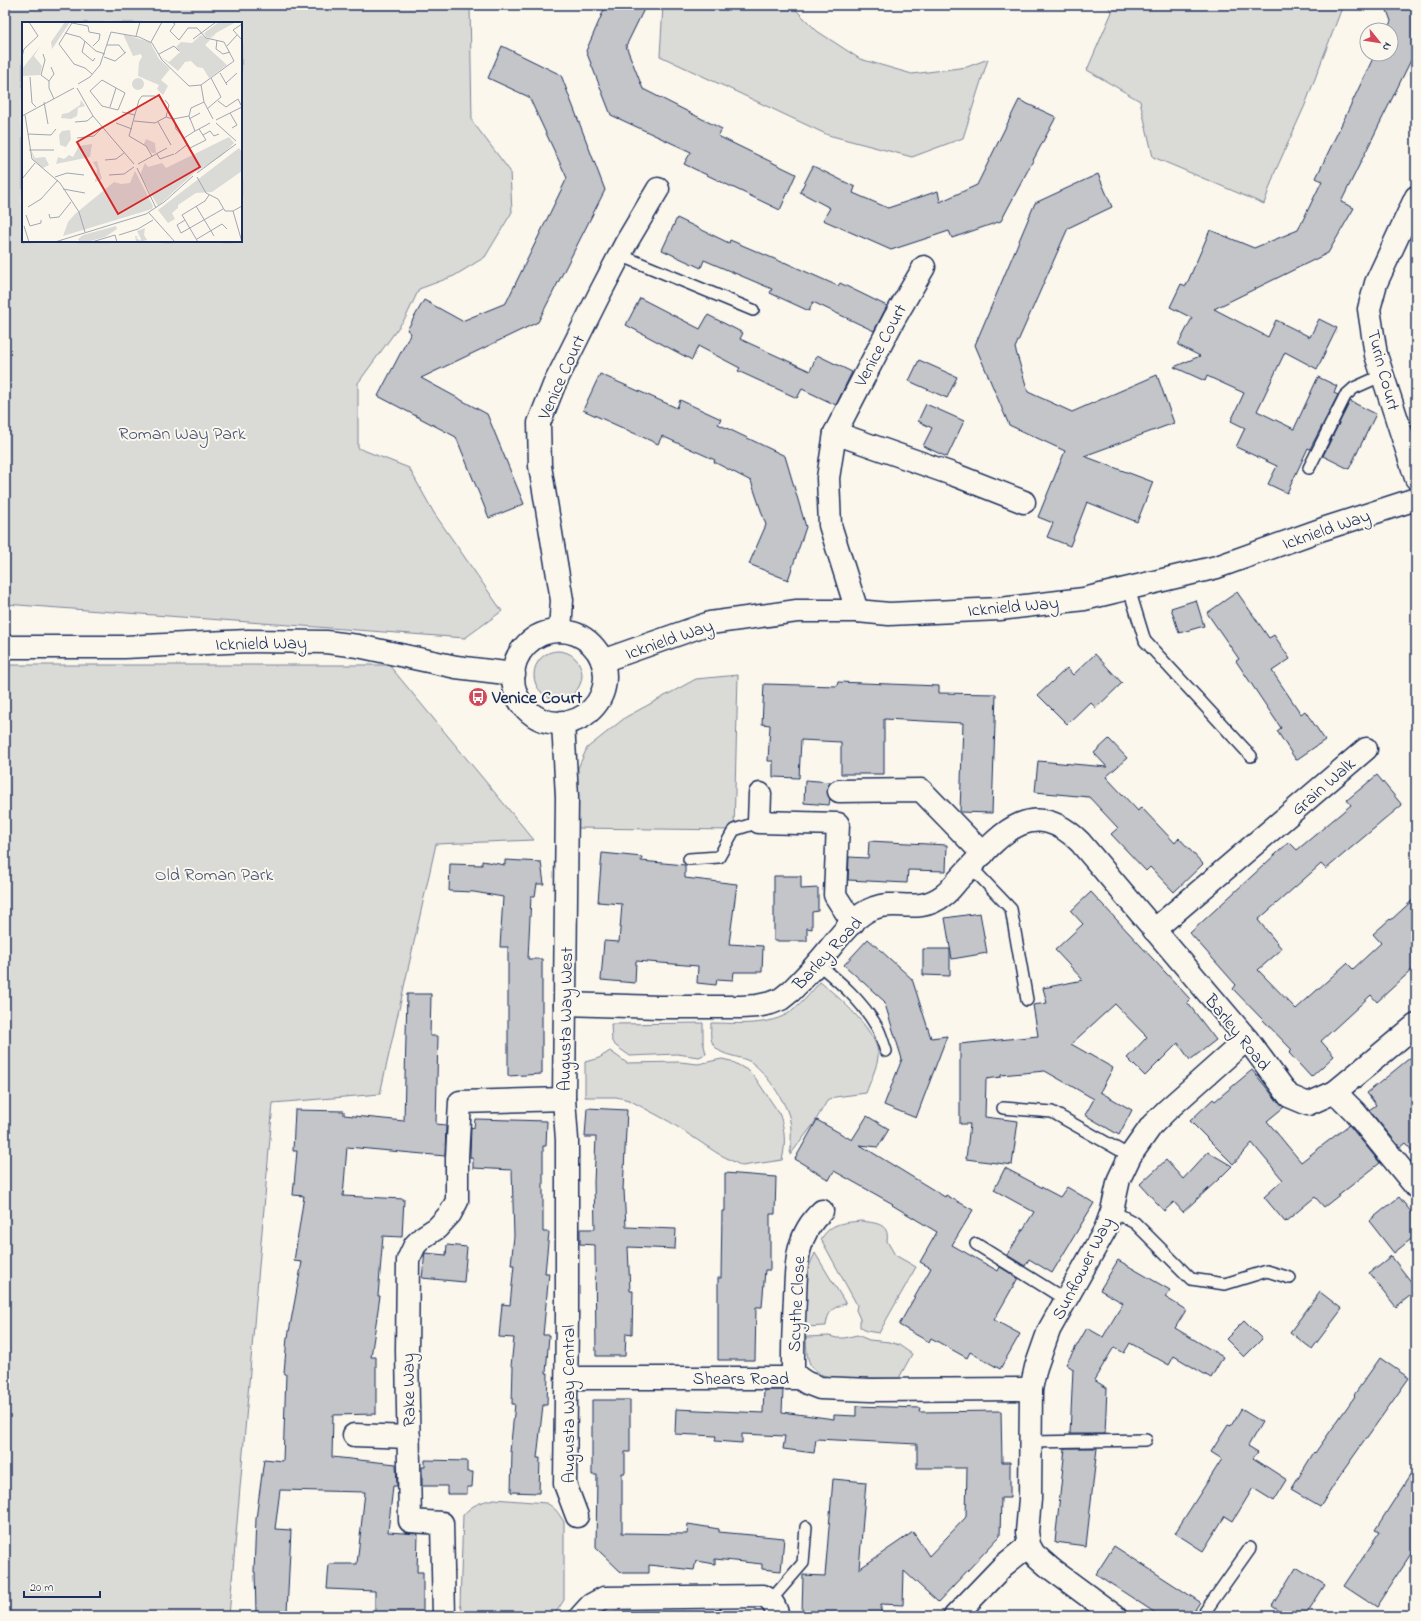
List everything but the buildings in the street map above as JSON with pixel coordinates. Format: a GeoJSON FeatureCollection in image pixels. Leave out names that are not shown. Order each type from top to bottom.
{"type":"FeatureCollection","features":[{"type":"Feature","properties":{"kind":"street","name":"Venice Court"},"geometry":{"type":"LineString","coordinates":[[560,631],[562,600],[540,466],[538,423],[554,385],[620,255],[658,189]]}},
{"type":"Feature","properties":{"kind":"street","name":"Turin Court"},"geometry":{"type":"LineString","coordinates":[[1416,197],[1376,283],[1369,309],[1376,355],[1416,478]]}},
{"type":"Feature","properties":{"kind":"street","name":"Venice Court"},"geometry":{"type":"LineString","coordinates":[[856,611],[830,525],[828,478],[835,433],[894,318],[924,267]]}},
{"type":"Feature","properties":{"kind":"street"},"geometry":{"type":"LineString","coordinates":[[835,433],[955,475],[1024,502]]}},
{"type":"Feature","properties":{"kind":"street","name":"Icknield Way"},"geometry":{"type":"LineString","coordinates":[[602,661],[710,623],[797,611],[856,611],[889,614],[1000,609],[1084,599],[1217,567],[1323,528],[1416,499]]}},
{"type":"Feature","properties":{"kind":"street","name":"Icknield Way"},"geometry":{"type":"LineString","coordinates":[[560,631],[570,632],[586,640],[598,653],[602,661],[605,675],[604,689],[598,702],[588,712],[577,719],[563,722],[550,722],[527,710],[517,693],[514,674],[517,660],[524,648],[534,639],[547,633],[560,631]]}},
{"type":"Feature","properties":{"kind":"street","name":"Icknield Way"},"geometry":{"type":"LineString","coordinates":[[5,647],[124,647],[248,641],[326,642],[358,646],[456,667],[514,674]]}},
{"type":"Feature","properties":{"kind":"street","name":"Augusta Way West"},"geometry":{"type":"LineString","coordinates":[[563,722],[567,797],[564,1099],[567,1140],[567,1316]]}},
{"type":"Feature","properties":{"kind":"street","name":"Grain Walk"},"geometry":{"type":"LineString","coordinates":[[1154,930],[1366,749]]}},
{"type":"Feature","properties":{"kind":"street"},"geometry":{"type":"LineString","coordinates":[[839,791],[920,790],[977,860]]}},
{"type":"Feature","properties":{"kind":"street"},"geometry":{"type":"LineString","coordinates":[[760,794],[759,822],[838,824],[835,895],[853,922]]}},
{"type":"Feature","properties":{"kind":"street","name":"Barley Road"},"geometry":{"type":"LineString","coordinates":[[565,1004],[667,1007],[757,1006],[781,999],[791,991],[818,963],[853,922],[862,914],[882,905],[910,906],[924,905],[934,902],[944,895],[1003,835],[1015,826],[1027,821],[1036,820],[1056,824],[1068,830],[1080,842],[1247,1039],[1289,1096],[1308,1104],[1335,1092],[1416,1025]]}},
{"type":"Feature","properties":{"kind":"street","name":"Sunflower Way"},"geometry":{"type":"LineString","coordinates":[[1029,1545],[1027,1532],[1031,1389],[1042,1349],[1066,1300],[1105,1230],[1112,1211],[1118,1179],[1130,1156],[1152,1125],[1166,1111],[1247,1039]]}},
{"type":"Feature","properties":{"kind":"street"},"geometry":{"type":"LineString","coordinates":[[1335,1092],[1354,1111],[1416,1187]]}},
{"type":"Feature","properties":{"kind":"street","name":"Rake Way"},"geometry":{"type":"LineString","coordinates":[[444,1616],[442,1523],[410,1521],[407,1351],[408,1260],[415,1246],[424,1237],[437,1228],[450,1214],[457,1201],[457,1157],[453,1103],[564,1099]]}},
{"type":"Feature","properties":{"kind":"street","name":"Scythe Close"},"geometry":{"type":"LineString","coordinates":[[799,1378],[794,1372],[793,1356],[796,1264],[800,1245],[806,1230],[814,1218],[822,1211]]}},
{"type":"Feature","properties":{"kind":"street","name":"Augusta Way Central"},"geometry":{"type":"LineString","coordinates":[[567,1316],[565,1484],[576,1516]]}},
{"type":"Feature","properties":{"kind":"street","name":"Shears Road"},"geometry":{"type":"LineString","coordinates":[[567,1378],[799,1378],[820,1388],[871,1390],[1031,1389]]}},
{"type":"Feature","properties":{"kind":"street","name":"Rake Way"},"geometry":{"type":"LineString","coordinates":[[354,1435],[409,1437]]}},
{"type":"Feature","properties":{"kind":"street"},"geometry":{"type":"LineString","coordinates":[[955,1616],[1003,1566],[1029,1545],[1034,1554],[1050,1568],[1115,1616]]}},
{"type":"Feature","properties":{"kind":"street"},"geometry":{"type":"LineString","coordinates":[[581,1616],[591,1605],[604,1598],[763,1596],[775,1608]]}},
{"type":"Feature","properties":{"kind":"lane"},"geometry":{"type":"LineString","coordinates":[[620,255],[753,310]]}},
{"type":"Feature","properties":{"kind":"lane"},"geometry":{"type":"LineString","coordinates":[[1309,468],[1345,396],[1354,388],[1383,375]]}},
{"type":"Feature","properties":{"kind":"lane"},"geometry":{"type":"LineString","coordinates":[[1129,589],[1145,641],[1251,756]]}},
{"type":"Feature","properties":{"kind":"lane"},"geometry":{"type":"LineString","coordinates":[[689,859],[719,857],[734,830],[759,822]]}},
{"type":"Feature","properties":{"kind":"lane"},"geometry":{"type":"LineString","coordinates":[[977,860],[1011,909],[1027,1000]]}},
{"type":"Feature","properties":{"kind":"lane"},"geometry":{"type":"LineString","coordinates":[[818,963],[845,986],[861,1004],[878,1028],[886,1051]]}},
{"type":"Feature","properties":{"kind":"lane"},"geometry":{"type":"LineString","coordinates":[[1003,1108],[1052,1112],[1130,1156]]}},
{"type":"Feature","properties":{"kind":"lane"},"geometry":{"type":"LineString","coordinates":[[1112,1211],[1134,1223],[1192,1279],[1225,1284],[1267,1271],[1290,1278]]}},
{"type":"Feature","properties":{"kind":"lane"},"geometry":{"type":"LineString","coordinates":[[976,1244],[1066,1300]]}},
{"type":"Feature","properties":{"kind":"lane"},"geometry":{"type":"LineString","coordinates":[[1030,1442],[1146,1440]]}},
{"type":"Feature","properties":{"kind":"lane"},"geometry":{"type":"LineString","coordinates":[[775,1608],[803,1563],[806,1527]]}},
{"type":"Feature","properties":{"kind":"lane"},"geometry":{"type":"LineString","coordinates":[[1202,1616],[1250,1548]]}},
{"type":"Feature","properties":{"kind":"green space","name":"Roman Way Park"},"geometry":{"type":"Polygon","coordinates":[[[5,5],[470,5],[472,121],[510,171],[512,212],[485,257],[454,276],[419,289],[406,317],[358,383],[358,448],[409,468],[434,513],[502,611],[465,638],[5,604],[5,5]]]}},
{"type":"Feature","properties":{"kind":"green space"},"geometry":{"type":"Polygon","coordinates":[[[663,5],[791,5],[817,31],[860,59],[912,74],[967,67],[988,59],[963,138],[912,157],[828,135],[660,56],[663,5]]]}},
{"type":"Feature","properties":{"kind":"green space"},"geometry":{"type":"Polygon","coordinates":[[[1107,5],[1343,5],[1305,105],[1275,172],[1264,204],[1153,157],[1140,101],[1087,70],[1112,12],[1107,5]]]}},
{"type":"Feature","properties":{"kind":"green space"},"geometry":{"type":"Polygon","coordinates":[[[553,651],[563,651],[572,655],[578,661],[581,666],[581,684],[572,695],[563,699],[553,699],[544,695],[538,689],[534,680],[534,670],[538,661],[544,655],[553,651]]]}},
{"type":"Feature","properties":{"kind":"green space","name":"Old Roman Park"},"geometry":{"type":"Polygon","coordinates":[[[5,665],[389,665],[534,840],[436,844],[380,1094],[273,1103],[229,1616],[5,1616],[5,665]]]}},
{"type":"Feature","properties":{"kind":"green space"},"geometry":{"type":"Polygon","coordinates":[[[738,675],[734,830],[575,828],[578,768],[587,748],[626,717],[696,679],[738,675]]]}},
{"type":"Feature","properties":{"kind":"green space"},"geometry":{"type":"Polygon","coordinates":[[[820,982],[847,1005],[873,1037],[877,1048],[878,1057],[875,1070],[866,1093],[835,1097],[827,1101],[813,1125],[790,1155],[790,1121],[785,1105],[780,1096],[768,1079],[755,1065],[745,1059],[731,1056],[722,1052],[715,1047],[711,1039],[711,1023],[753,1023],[773,1020],[792,1011],[820,982]]]}},
{"type":"Feature","properties":{"kind":"green space"},"geometry":{"type":"Polygon","coordinates":[[[703,1023],[703,1041],[706,1054],[699,1057],[677,1054],[630,1056],[612,1042],[611,1024],[703,1023]]]}},
{"type":"Feature","properties":{"kind":"green space"},"geometry":{"type":"Polygon","coordinates":[[[610,1051],[627,1063],[680,1062],[698,1064],[722,1059],[731,1061],[749,1071],[779,1113],[783,1124],[784,1136],[782,1160],[742,1166],[717,1153],[670,1122],[629,1100],[616,1097],[585,1097],[585,1062],[599,1058],[610,1051]]]}},
{"type":"Feature","properties":{"kind":"green space"},"geometry":{"type":"Polygon","coordinates":[[[861,1221],[876,1223],[884,1227],[887,1235],[887,1241],[895,1255],[916,1267],[879,1333],[866,1331],[860,1327],[860,1319],[856,1310],[857,1305],[821,1239],[829,1229],[838,1224],[861,1221]]]}},
{"type":"Feature","properties":{"kind":"green space"},"geometry":{"type":"Polygon","coordinates":[[[815,1253],[846,1304],[834,1308],[829,1314],[826,1326],[803,1327],[806,1273],[815,1253]]]}},
{"type":"Feature","properties":{"kind":"green space"},"geometry":{"type":"Polygon","coordinates":[[[857,1335],[869,1340],[890,1342],[899,1345],[912,1354],[899,1378],[833,1378],[824,1376],[813,1369],[808,1359],[806,1337],[829,1336],[844,1338],[857,1335]]]}},
{"type":"Feature","properties":{"kind":"green space"},"geometry":{"type":"Polygon","coordinates":[[[494,1499],[546,1503],[554,1509],[564,1522],[564,1600],[555,1614],[550,1616],[467,1616],[463,1612],[460,1604],[463,1515],[477,1504],[494,1499]]]}},
{"type":"Feature","properties":{"kind":"place","name":"Venice Court"},"geometry":{"type":"Point","coordinates":[478,697]}}]}
